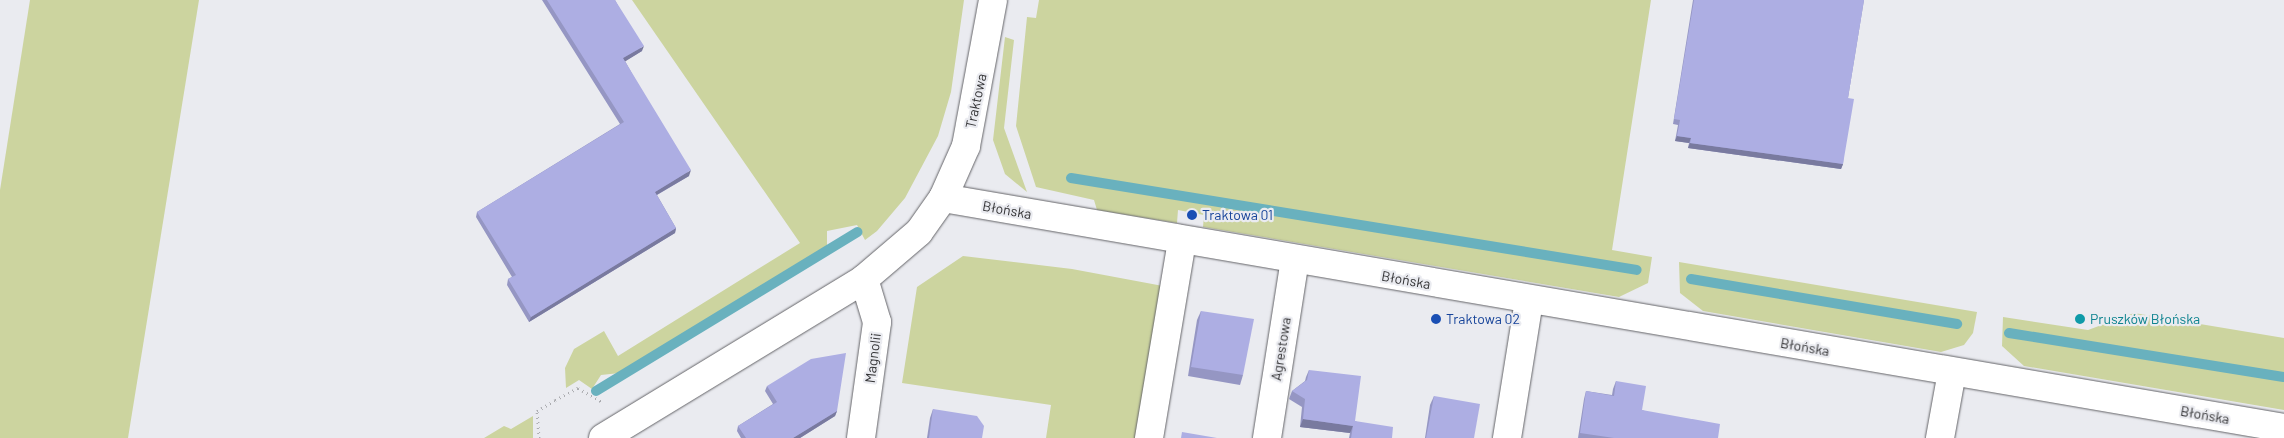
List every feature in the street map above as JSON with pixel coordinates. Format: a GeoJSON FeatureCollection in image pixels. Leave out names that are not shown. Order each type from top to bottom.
{"type":"FeatureCollection","features":[{"type":"Feature","properties":{"kind":"street","name":"Traktowa"},"geometry":{"type":"LineString","coordinates":[[943,198],[974,115],[993,0]]}},
{"type":"Feature","properties":{"kind":"street","name":"Błońska"},"geometry":{"type":"LineString","coordinates":[[943,198],[1529,301],[1952,372],[2277,431]]}},
{"type":"Feature","properties":{"kind":"street"},"geometry":{"type":"LineString","coordinates":[[603,438],[864,279],[903,249],[943,198]]}},
{"type":"Feature","properties":{"kind":"street"},"geometry":{"type":"LineString","coordinates":[[1149,438],[1182,240]]}},
{"type":"Feature","properties":{"kind":"street","name":"Agrestowa"},"geometry":{"type":"LineString","coordinates":[[1267,438],[1295,260]]}},
{"type":"Feature","properties":{"kind":"street","name":"Magnolii"},"geometry":{"type":"LineString","coordinates":[[861,438],[877,322],[864,279]]}},
{"type":"Feature","properties":{"kind":"street"},"geometry":{"type":"LineString","coordinates":[[1507,438],[1529,301]]}},
{"type":"Feature","properties":{"kind":"street"},"geometry":{"type":"LineString","coordinates":[[1940,438],[1952,372]]}},
{"type":"Feature","properties":{"kind":"path"},"geometry":{"type":"LineString","coordinates":[[539,438],[537,410],[573,390]]}},
{"type":"Feature","properties":{"kind":"green space"},"geometry":{"type":"Polygon","coordinates":[[[30,0],[199,0],[128,438],[0,438],[0,190],[30,0]]]}},
{"type":"Feature","properties":{"kind":"green space"},"geometry":{"type":"Polygon","coordinates":[[[632,0],[964,0],[951,92],[938,136],[905,198],[877,231],[865,240],[857,225],[827,231],[827,247],[620,373],[601,375],[592,389],[579,380],[566,388],[565,368],[574,349],[604,331],[618,356],[800,243],[632,0]]]}},
{"type":"Feature","properties":{"kind":"green space"},"geometry":{"type":"Polygon","coordinates":[[[1039,0],[1651,0],[1612,250],[1652,257],[1648,283],[1619,297],[1203,227],[1204,215],[1178,210],[1177,223],[1097,210],[1094,200],[1036,187],[1016,126],[1027,17],[1036,18],[1039,0]]]}},
{"type":"Feature","properties":{"kind":"green space"},"geometry":{"type":"Polygon","coordinates":[[[1005,37],[1014,40],[1004,128],[1027,192],[1005,174],[993,140],[1005,37]]]}},
{"type":"Feature","properties":{"kind":"green space"},"geometry":{"type":"Polygon","coordinates":[[[963,256],[1072,269],[1163,286],[1141,438],[1046,438],[1051,405],[902,383],[917,287],[963,256]]]}},
{"type":"Feature","properties":{"kind":"green space"},"geometry":{"type":"Polygon","coordinates":[[[1679,262],[1977,312],[1973,333],[1964,345],[1941,352],[1703,311],[1680,293],[1679,262]]]}},
{"type":"Feature","properties":{"kind":"green space"},"geometry":{"type":"Polygon","coordinates":[[[2134,313],[2284,338],[2284,410],[2024,366],[2002,346],[2003,317],[2088,330],[2134,313]]]}},
{"type":"Feature","properties":{"kind":"green space"},"geometry":{"type":"Polygon","coordinates":[[[533,416],[533,438],[484,438],[504,426],[511,429],[533,416]]]}},
{"type":"Feature","properties":{"kind":"building"},"geometry":{"type":"Polygon","coordinates":[[[547,0],[615,0],[644,46],[623,58],[691,170],[655,192],[676,228],[531,317],[508,279],[516,275],[477,212],[624,122],[547,0]]]}},
{"type":"Feature","properties":{"kind":"building"},"geometry":{"type":"Polygon","coordinates":[[[1694,0],[1864,0],[1848,98],[1854,99],[1843,164],[1690,143],[1691,138],[1677,136],[1680,120],[1674,119],[1694,0]]]}},
{"type":"Feature","properties":{"kind":"building"},"geometry":{"type":"Polygon","coordinates":[[[1201,311],[1254,319],[1243,375],[1191,367],[1201,311]]]}},
{"type":"Feature","properties":{"kind":"building"},"geometry":{"type":"Polygon","coordinates":[[[846,353],[837,411],[793,438],[746,438],[738,426],[777,402],[767,386],[811,359],[846,353]]]}},
{"type":"Feature","properties":{"kind":"building"},"geometry":{"type":"Polygon","coordinates":[[[1309,370],[1361,376],[1355,421],[1393,427],[1392,438],[1351,438],[1353,426],[1303,419],[1305,399],[1292,391],[1307,380],[1309,370]]]}},
{"type":"Feature","properties":{"kind":"building"},"geometry":{"type":"Polygon","coordinates":[[[1616,381],[1646,386],[1642,410],[1720,424],[1718,438],[1614,438],[1580,433],[1586,391],[1614,396],[1616,381]]]}},
{"type":"Feature","properties":{"kind":"building"},"geometry":{"type":"Polygon","coordinates":[[[1434,396],[1480,404],[1474,438],[1426,438],[1434,396]]]}},
{"type":"Feature","properties":{"kind":"building"},"geometry":{"type":"Polygon","coordinates":[[[933,409],[977,416],[984,426],[982,438],[929,438],[933,409]]]}},
{"type":"Feature","properties":{"kind":"building"},"geometry":{"type":"Polygon","coordinates":[[[1182,432],[1217,438],[1181,438],[1182,432]]]}},
{"type":"Feature","properties":{"kind":"waterway"},"geometry":{"type":"LineString","coordinates":[[1071,178],[1637,270]]}},
{"type":"Feature","properties":{"kind":"waterway"},"geometry":{"type":"LineString","coordinates":[[596,391],[857,232]]}},
{"type":"Feature","properties":{"kind":"waterway"},"geometry":{"type":"LineString","coordinates":[[1691,279],[1957,324]]}},
{"type":"Feature","properties":{"kind":"waterway"},"geometry":{"type":"LineString","coordinates":[[2009,333],[2284,377]]}},
{"type":"Feature","properties":{"kind":"place","name":"Traktowa 01"},"geometry":{"type":"Point","coordinates":[1192,215]}},
{"type":"Feature","properties":{"kind":"place","name":"Traktowa 02"},"geometry":{"type":"Point","coordinates":[1436,319]}},
{"type":"Feature","properties":{"kind":"place","name":"Pruszków Błońska"},"geometry":{"type":"Point","coordinates":[2080,319]}}]}
